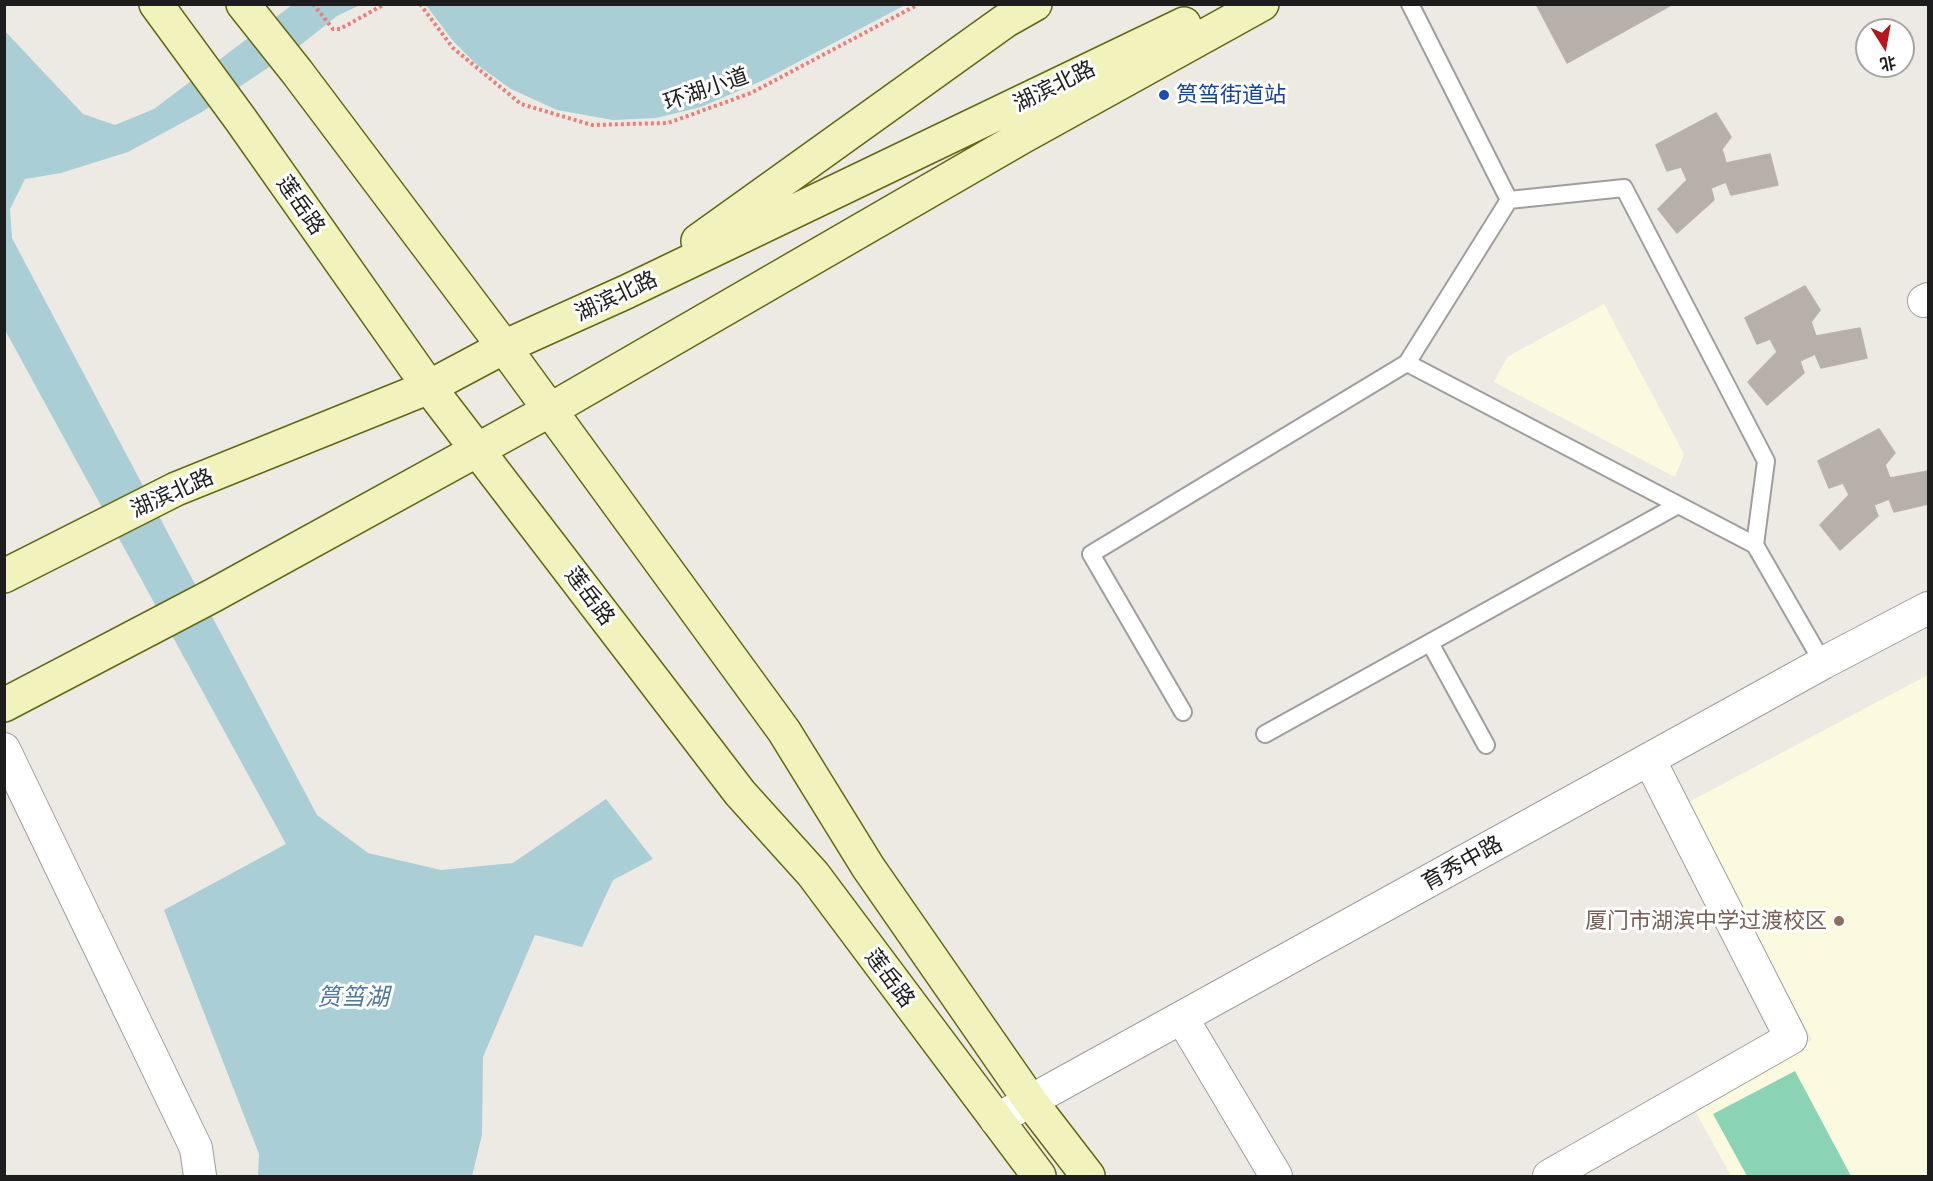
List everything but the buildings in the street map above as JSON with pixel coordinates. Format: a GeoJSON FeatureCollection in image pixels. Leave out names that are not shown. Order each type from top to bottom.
{"type":"FeatureCollection","features":[{"type":"Feature","properties":{"kind":"main road","name":"莲岳路"},"geometry":{"type":"LineString","coordinates":[[156,4],[241,120],[429,387],[740,793],[813,874],[1039,1176]]}},
{"type":"Feature","properties":{"kind":"main road"},"geometry":{"type":"LineString","coordinates":[[626,292],[1005,21],[1035,4]]}},
{"type":"Feature","properties":{"kind":"main road","name":"湖滨北路"},"geometry":{"type":"LineString","coordinates":[[4,576],[176,489],[429,387],[504,347],[626,292],[1223,4]]}},
{"type":"Feature","properties":{"kind":"main road"},"geometry":{"type":"LineString","coordinates":[[4,705],[212,596],[550,410],[1011,143],[1262,4]]}},
{"type":"Feature","properties":{"kind":"main road","name":"莲岳路"},"geometry":{"type":"LineString","coordinates":[[244,6],[297,72],[504,347],[784,731],[868,867],[1031,1102],[1088,1176]]}},
{"type":"Feature","properties":{"kind":"street","name":"育秀中路"},"geometry":{"type":"LineString","coordinates":[[996,1120],[1823,663],[1929,608]]}},
{"type":"Feature","properties":{"kind":"street"},"geometry":{"type":"LineString","coordinates":[[4,749],[50,838],[196,1148],[200,1176]]}},
{"type":"Feature","properties":{"kind":"street"},"geometry":{"type":"LineString","coordinates":[[1549,1176],[1791,1038],[1649,759]]}},
{"type":"Feature","properties":{"kind":"street"},"geometry":{"type":"LineString","coordinates":[[1182,1018],[1276,1176]]}},
{"type":"Feature","properties":{"kind":"lane"},"geometry":{"type":"LineString","coordinates":[[1410,4],[1509,200]]}},
{"type":"Feature","properties":{"kind":"lane"},"geometry":{"type":"LineString","coordinates":[[1509,200],[1624,188],[1766,461],[1755,545]]}},
{"type":"Feature","properties":{"kind":"lane"},"geometry":{"type":"LineString","coordinates":[[1183,712],[1091,554],[1407,363],[1509,200]]}},
{"type":"Feature","properties":{"kind":"lane"},"geometry":{"type":"LineString","coordinates":[[1407,363],[1755,545],[1823,663]]}},
{"type":"Feature","properties":{"kind":"lane"},"geometry":{"type":"LineString","coordinates":[[1265,734],[1678,505]]}},
{"type":"Feature","properties":{"kind":"lane"},"geometry":{"type":"LineString","coordinates":[[1430,643],[1486,745]]}},
{"type":"Feature","properties":{"kind":"path"},"geometry":{"type":"LineString","coordinates":[[313,4],[333,29],[340,29],[385,4]]}},
{"type":"Feature","properties":{"kind":"path","name":"环湖小道"},"geometry":{"type":"LineString","coordinates":[[420,4],[453,48],[521,104],[592,125],[668,123],[751,93],[919,4]]}},
{"type":"Feature","properties":{"kind":"shaded area"},"geometry":{"type":"Polygon","coordinates":[[[1604,304],[1684,454],[1675,477],[1494,382],[1507,357],[1604,304]]]}},
{"type":"Feature","properties":{"kind":"shaded area","name":"厦门市湖滨中学过渡校区"},"geometry":{"type":"Polygon","coordinates":[[[1928,675],[1928,1176],[1731,1176],[1693,1107],[1812,1040],[1687,803],[1928,675]]]}},
{"type":"Feature","properties":{"kind":"green space"},"geometry":{"type":"Polygon","coordinates":[[[1795,1071],[1851,1176],[1747,1176],[1713,1114],[1795,1071]]]}},
{"type":"Feature","properties":{"kind":"water","name":"筼筜湖"},"geometry":{"type":"Polygon","coordinates":[[[292,5],[360,5],[337,16],[293,51],[202,112],[128,152],[61,173],[25,179],[10,209],[12,238],[317,815],[368,853],[441,870],[513,863],[606,799],[653,859],[613,880],[582,947],[535,935],[483,1057],[482,1135],[472,1176],[258,1176],[259,1154],[164,910],[286,844],[5,330],[4,30],[83,114],[115,125],[154,109],[292,5]]]}},
{"type":"Feature","properties":{"kind":"water"},"geometry":{"type":"Polygon","coordinates":[[[426,5],[905,5],[766,79],[701,107],[656,118],[613,120],[557,110],[511,89],[476,64],[453,41],[426,5]]]}},
{"type":"Feature","properties":{"kind":"place","name":"筼筜街道站"},"geometry":{"type":"Point","coordinates":[1164,95]}},
{"type":"Feature","properties":{"kind":"place","name":"厦门市湖滨中学过渡校区"},"geometry":{"type":"Point","coordinates":[1839,921]}}]}
